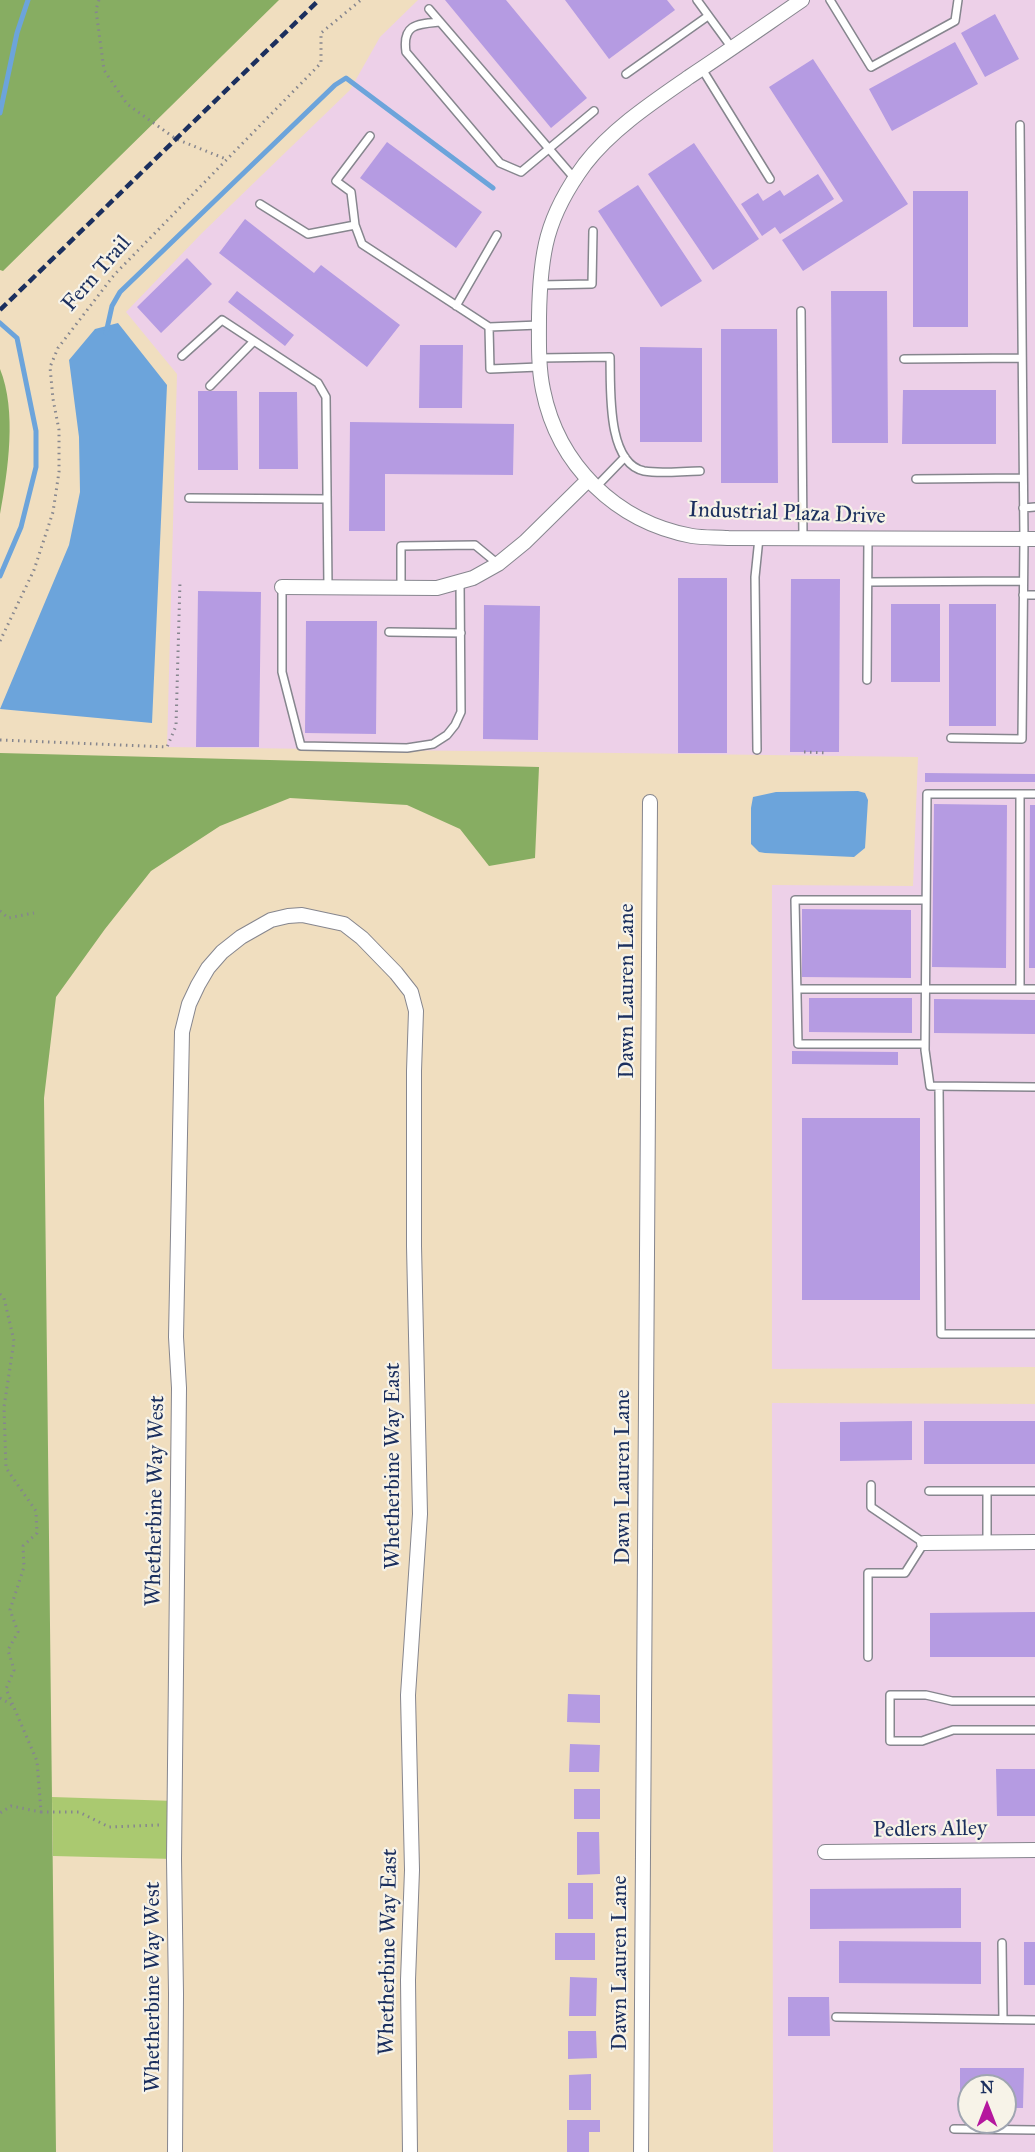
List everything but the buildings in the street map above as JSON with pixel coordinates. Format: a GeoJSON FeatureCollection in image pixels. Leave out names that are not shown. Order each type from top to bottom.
{"type":"FeatureCollection","features":[{"type":"Feature","properties":{"kind":"street","name":"Industrial Plaza Drive"},"geometry":{"type":"LineString","coordinates":[[802,0],[648,106],[605,143],[586,163],[563,196],[545,244],[540,285],[539,362],[549,414],[573,462],[591,484],[621,508],[653,524],[693,536],[1029,539]]}},
{"type":"Feature","properties":{"kind":"street"},"geometry":{"type":"LineString","coordinates":[[282,587],[437,588],[474,578],[498,564],[591,484]]}},
{"type":"Feature","properties":{"kind":"street","name":"Dawn Lauren Lane"},"geometry":{"type":"LineString","coordinates":[[641,2152],[650,802]]}},
{"type":"Feature","properties":{"kind":"street","name":"Whetherbine Way West"},"geometry":{"type":"LineString","coordinates":[[175,2152],[174,1859],[178,1388],[176,1337],[182,1032],[189,1004],[198,985],[208,968],[222,952],[241,937],[271,920],[302,915]]}},
{"type":"Feature","properties":{"kind":"street","name":"Whetherbine Way East"},"geometry":{"type":"LineString","coordinates":[[302,915],[344,924],[362,938],[411,992],[416,1011],[414,1246],[420,1514],[408,1695],[412,1870],[408,1980],[410,2152]]}},
{"type":"Feature","properties":{"kind":"street"},"geometry":{"type":"LineString","coordinates":[[924,1543],[1035,1542]]}},
{"type":"Feature","properties":{"kind":"street","name":"Pedlers Alley"},"geometry":{"type":"LineString","coordinates":[[825,1852],[1035,1850]]}},
{"type":"Feature","properties":{"kind":"lane"},"geometry":{"type":"LineString","coordinates":[[697,0],[732,48]]}},
{"type":"Feature","properties":{"kind":"lane"},"geometry":{"type":"LineString","coordinates":[[830,0],[871,67],[956,21],[958,0]]}},
{"type":"Feature","properties":{"kind":"lane"},"geometry":{"type":"LineString","coordinates":[[429,9],[575,179]]}},
{"type":"Feature","properties":{"kind":"lane"},"geometry":{"type":"LineString","coordinates":[[626,74],[708,15]]}},
{"type":"Feature","properties":{"kind":"lane"},"geometry":{"type":"LineString","coordinates":[[440,22],[419,24],[408,31],[404,40],[406,52],[500,163],[521,172],[594,111]]}},
{"type":"Feature","properties":{"kind":"lane"},"geometry":{"type":"LineString","coordinates":[[702,69],[770,179]]}},
{"type":"Feature","properties":{"kind":"lane"},"geometry":{"type":"LineString","coordinates":[[951,738],[1022,739],[1023,581],[1029,539],[1023,508],[1020,125]]}},
{"type":"Feature","properties":{"kind":"lane"},"geometry":{"type":"LineString","coordinates":[[370,136],[336,181],[351,192],[355,225],[362,244],[489,327],[539,326]]}},
{"type":"Feature","properties":{"kind":"lane"},"geometry":{"type":"LineString","coordinates":[[260,204],[308,234],[355,225]]}},
{"type":"Feature","properties":{"kind":"lane"},"geometry":{"type":"LineString","coordinates":[[540,285],[592,284],[593,231]]}},
{"type":"Feature","properties":{"kind":"lane"},"geometry":{"type":"LineString","coordinates":[[456,306],[497,235]]}},
{"type":"Feature","properties":{"kind":"lane"},"geometry":{"type":"LineString","coordinates":[[801,311],[803,538]]}},
{"type":"Feature","properties":{"kind":"lane"},"geometry":{"type":"LineString","coordinates":[[182,357],[222,320],[318,383],[326,396],[328,587]]}},
{"type":"Feature","properties":{"kind":"lane"},"geometry":{"type":"LineString","coordinates":[[489,327],[490,369],[539,362],[610,357],[615,435],[621,453],[633,466],[644,471],[700,471]]}},
{"type":"Feature","properties":{"kind":"lane"},"geometry":{"type":"LineString","coordinates":[[210,386],[254,341]]}},
{"type":"Feature","properties":{"kind":"lane"},"geometry":{"type":"LineString","coordinates":[[904,359],[1022,358]]}},
{"type":"Feature","properties":{"kind":"lane"},"geometry":{"type":"LineString","coordinates":[[591,484],[625,457]]}},
{"type":"Feature","properties":{"kind":"lane"},"geometry":{"type":"LineString","coordinates":[[916,478],[1023,478]]}},
{"type":"Feature","properties":{"kind":"lane"},"geometry":{"type":"LineString","coordinates":[[189,498],[327,499]]}},
{"type":"Feature","properties":{"kind":"lane"},"geometry":{"type":"LineString","coordinates":[[1023,508],[1035,507]]}},
{"type":"Feature","properties":{"kind":"lane"},"geometry":{"type":"LineString","coordinates":[[757,750],[755,577],[759,538]]}},
{"type":"Feature","properties":{"kind":"lane"},"geometry":{"type":"LineString","coordinates":[[867,680],[868,538]]}},
{"type":"Feature","properties":{"kind":"lane"},"geometry":{"type":"LineString","coordinates":[[401,588],[401,546],[475,545],[498,564]]}},
{"type":"Feature","properties":{"kind":"lane"},"geometry":{"type":"LineString","coordinates":[[868,582],[1023,581]]}},
{"type":"Feature","properties":{"kind":"lane"},"geometry":{"type":"LineString","coordinates":[[282,587],[282,672],[301,746],[407,748],[433,744],[447,735],[461,712],[460,582]]}},
{"type":"Feature","properties":{"kind":"lane"},"geometry":{"type":"LineString","coordinates":[[1023,595],[1035,595]]}},
{"type":"Feature","properties":{"kind":"lane"},"geometry":{"type":"LineString","coordinates":[[388,632],[460,633]]}},
{"type":"Feature","properties":{"kind":"lane"},"geometry":{"type":"LineString","coordinates":[[1035,794],[927,794],[925,1044],[930,1086],[1035,1087]]}},
{"type":"Feature","properties":{"kind":"lane"},"geometry":{"type":"LineString","coordinates":[[1020,794],[1020,989]]}},
{"type":"Feature","properties":{"kind":"lane"},"geometry":{"type":"LineString","coordinates":[[925,1044],[798,1044],[795,900],[926,900]]}},
{"type":"Feature","properties":{"kind":"lane"},"geometry":{"type":"LineString","coordinates":[[797,989],[1035,989]]}},
{"type":"Feature","properties":{"kind":"lane"},"geometry":{"type":"LineString","coordinates":[[939,1087],[941,1334],[1035,1334]]}},
{"type":"Feature","properties":{"kind":"lane"},"geometry":{"type":"LineString","coordinates":[[868,1657],[868,1573],[905,1573],[924,1543],[871,1507],[872,1485]]}},
{"type":"Feature","properties":{"kind":"lane"},"geometry":{"type":"LineString","coordinates":[[929,1491],[1035,1491]]}},
{"type":"Feature","properties":{"kind":"lane"},"geometry":{"type":"LineString","coordinates":[[987,1491],[987,1543]]}},
{"type":"Feature","properties":{"kind":"lane"},"geometry":{"type":"LineString","coordinates":[[1035,1701],[952,1701],[926,1695],[890,1695],[890,1741],[922,1741],[952,1730],[1035,1730]]}},
{"type":"Feature","properties":{"kind":"lane"},"geometry":{"type":"LineString","coordinates":[[1002,1943],[1003,2019]]}},
{"type":"Feature","properties":{"kind":"lane"},"geometry":{"type":"LineString","coordinates":[[836,2017],[1035,2020]]}},
{"type":"Feature","properties":{"kind":"lane"},"geometry":{"type":"LineString","coordinates":[[954,2129],[1035,2130]]}},
{"type":"Feature","properties":{"kind":"path"},"geometry":{"type":"LineString","coordinates":[[99,0],[96,10],[104,70],[127,104],[176,139],[226,159]]}},
{"type":"Feature","properties":{"kind":"path","name":"Fern Trail"},"geometry":{"type":"LineString","coordinates":[[0,641],[34,570],[53,512],[59,472],[59,430],[50,368],[58,348],[114,275],[321,63],[321,33],[361,0]]}},
{"type":"Feature","properties":{"kind":"path"},"geometry":{"type":"LineString","coordinates":[[0,740],[166,747],[176,726],[180,581]]}},
{"type":"Feature","properties":{"kind":"path"},"geometry":{"type":"LineString","coordinates":[[804,752],[828,753]]}},
{"type":"Feature","properties":{"kind":"path"},"geometry":{"type":"LineString","coordinates":[[0,911],[8,918],[34,912]]}},
{"type":"Feature","properties":{"kind":"path"},"geometry":{"type":"LineString","coordinates":[[0,1294],[4,1298],[14,1341],[4,1407],[6,1468],[36,1510],[37,1533],[23,1546],[24,1567],[10,1610],[18,1632],[8,1650],[14,1670],[6,1689],[37,1761],[41,1812]]}},
{"type":"Feature","properties":{"kind":"path"},"geometry":{"type":"LineString","coordinates":[[0,1698],[13,1706]]}},
{"type":"Feature","properties":{"kind":"path"},"geometry":{"type":"LineString","coordinates":[[0,1814],[11,1806],[41,1812],[79,1812],[109,1827],[159,1825]]}},
{"type":"Feature","properties":{"kind":"shaded area"},"geometry":{"type":"Polygon","coordinates":[[[418,0],[1035,0],[1035,1367],[772,1369],[772,885],[913,886],[918,757],[167,747],[177,374],[126,312],[202,233],[350,90],[380,37],[418,0]]]}},
{"type":"Feature","properties":{"kind":"shaded area"},"geometry":{"type":"Polygon","coordinates":[[[772,1403],[1035,1404],[1035,2152],[773,2152],[772,1403]]]}},
{"type":"Feature","properties":{"kind":"green space"},"geometry":{"type":"Polygon","coordinates":[[[0,0],[279,0],[3,271],[0,270],[0,0]]]}},
{"type":"Feature","properties":{"kind":"green space"},"geometry":{"type":"Polygon","coordinates":[[[0,369],[10,422],[6,479],[0,514],[0,369]]]}},
{"type":"Feature","properties":{"kind":"green space"},"geometry":{"type":"Polygon","coordinates":[[[0,753],[539,767],[535,858],[489,866],[460,829],[407,805],[290,798],[220,826],[151,871],[105,929],[56,997],[44,1098],[56,2152],[0,2152],[0,753]]]}},
{"type":"Feature","properties":{"kind":"green space"},"geometry":{"type":"Polygon","coordinates":[[[52,1797],[175,1801],[174,1859],[53,1856],[52,1797]]]}},
{"type":"Feature","properties":{"kind":"water"},"geometry":{"type":"Polygon","coordinates":[[[118,323],[167,385],[152,723],[0,709],[69,545],[80,492],[79,437],[69,360],[95,329],[118,323]]]}},
{"type":"Feature","properties":{"kind":"water"},"geometry":{"type":"Polygon","coordinates":[[[858,791],[865,793],[868,800],[865,848],[854,857],[765,853],[759,852],[751,844],[753,797],[776,792],[858,791]]]}},
{"type":"Feature","properties":{"kind":"waterway"},"geometry":{"type":"LineString","coordinates":[[0,113],[17,33],[28,0]]}},
{"type":"Feature","properties":{"kind":"waterway"},"geometry":{"type":"LineString","coordinates":[[106,333],[112,306],[120,292],[335,85],[346,78],[493,188]]}},
{"type":"Feature","properties":{"kind":"waterway"},"geometry":{"type":"LineString","coordinates":[[0,323],[17,338],[36,431],[36,467],[21,527],[0,576]]}},
{"type":"Feature","properties":{"kind":"railway"},"geometry":{"type":"LineString","coordinates":[[0,310],[319,0]]}}]}
